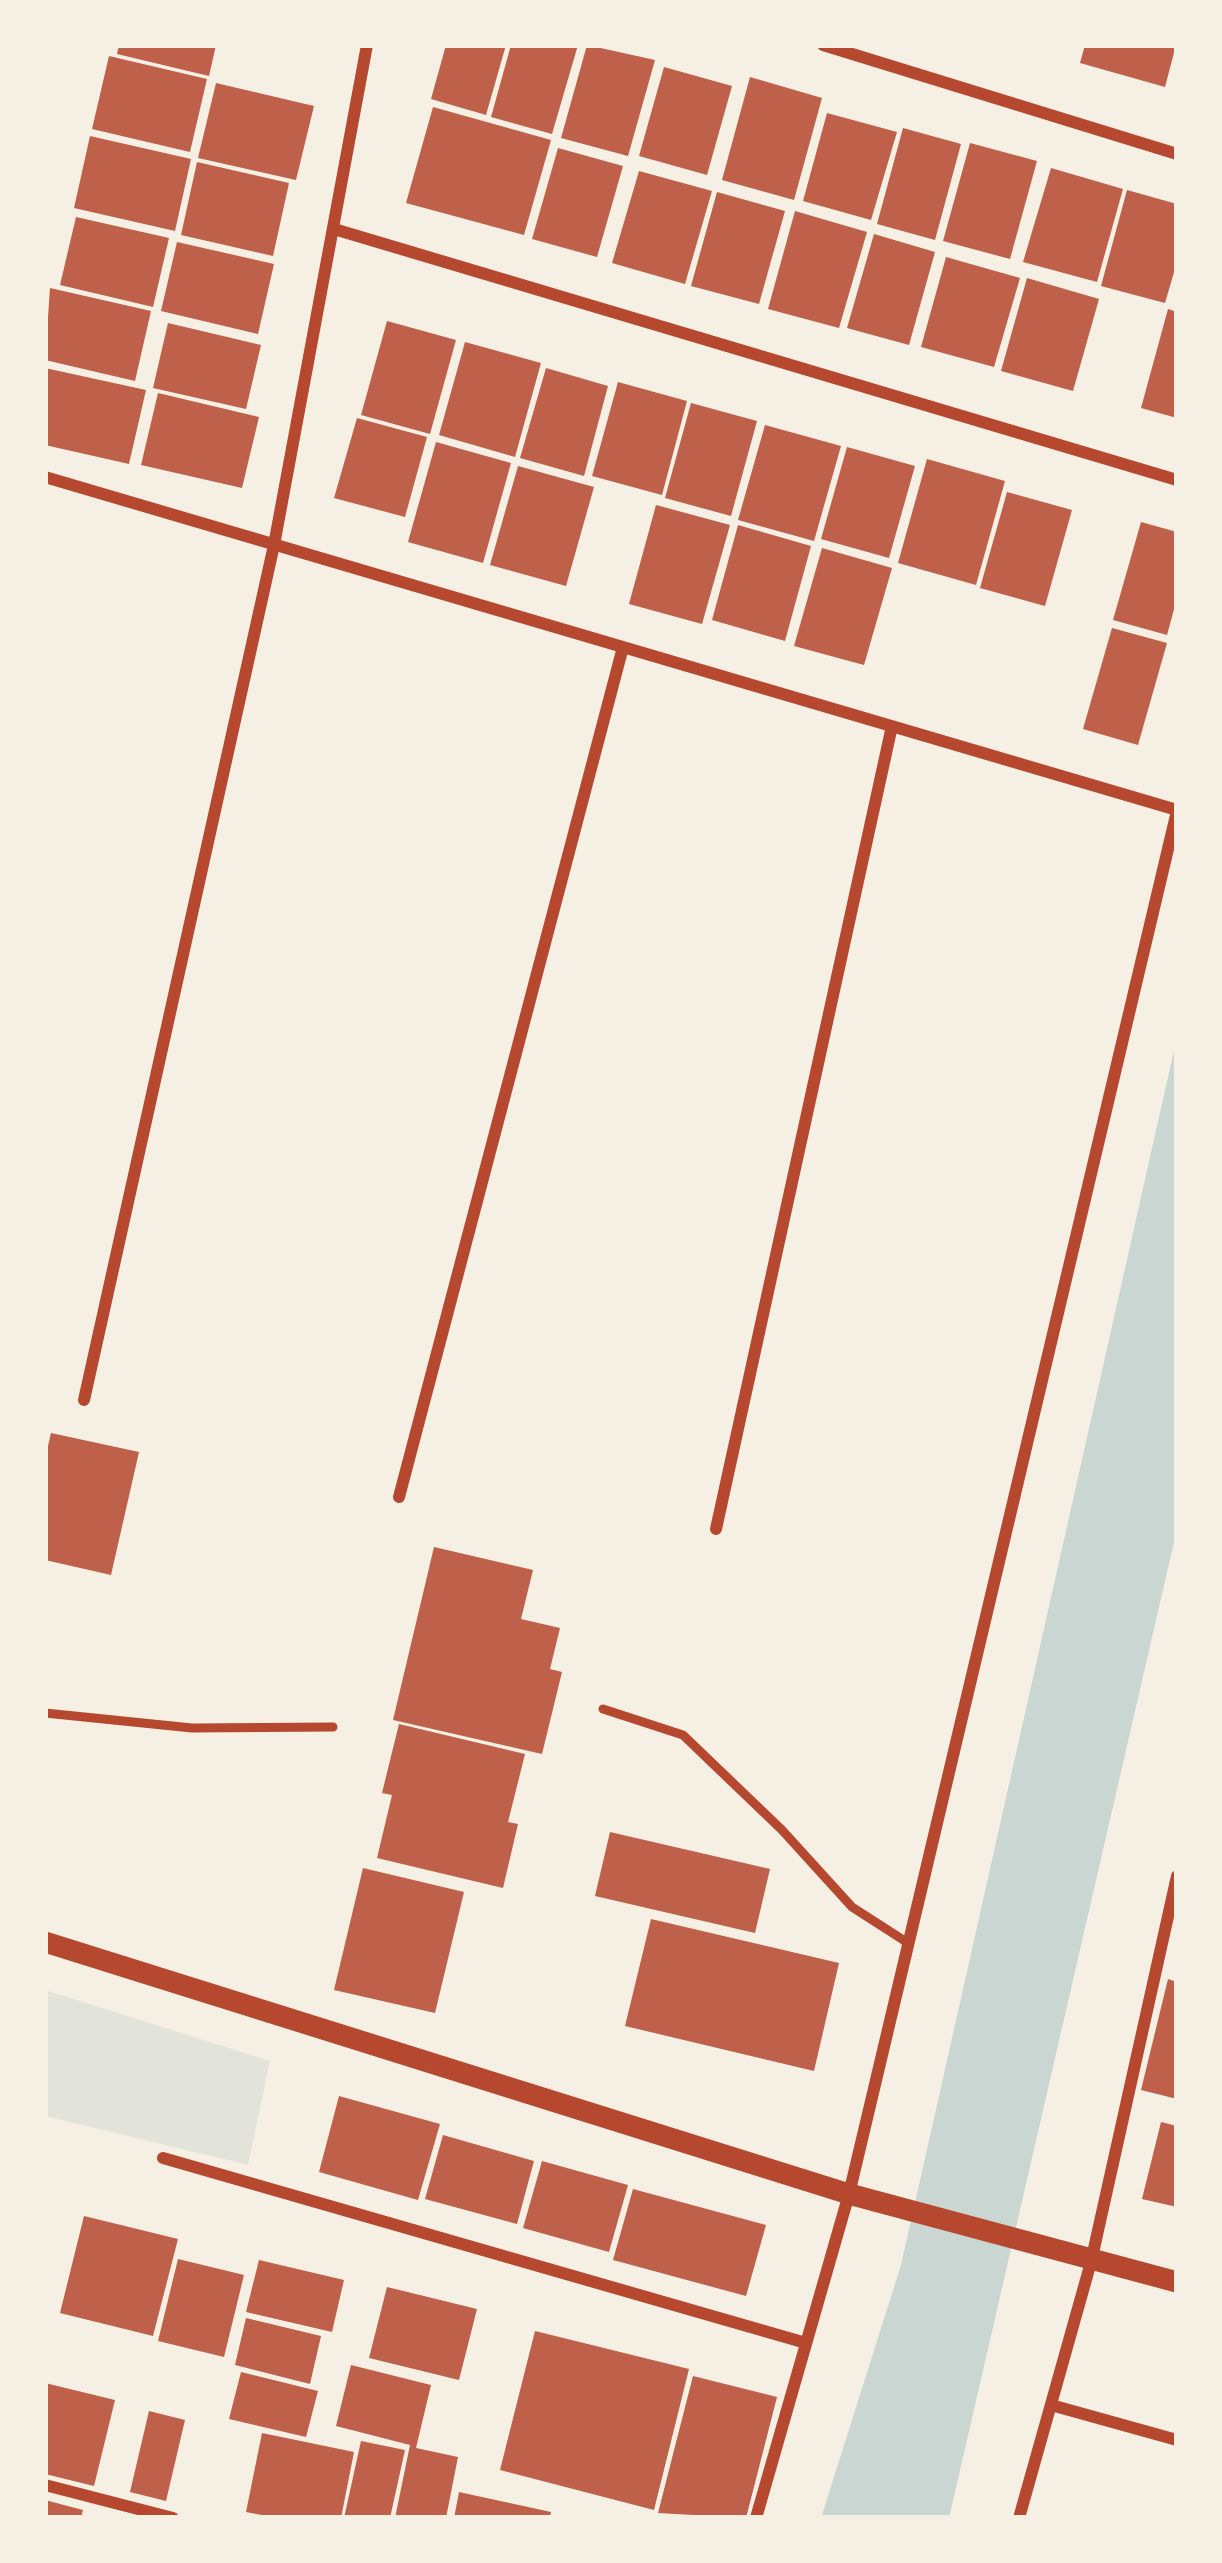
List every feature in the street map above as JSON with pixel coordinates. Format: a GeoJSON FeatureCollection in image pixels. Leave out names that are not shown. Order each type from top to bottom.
{"type":"FeatureCollection","features":[{"type":"Feature","properties":{"kind":"street"},"geometry":{"type":"LineString","coordinates":[[84,1400],[274,544],[368,45]]}},
{"type":"Feature","properties":{"kind":"street"},"geometry":{"type":"LineString","coordinates":[[823,45],[1177,154]]}},
{"type":"Feature","properties":{"kind":"street"},"geometry":{"type":"LineString","coordinates":[[334,229],[1177,480]]}},
{"type":"Feature","properties":{"kind":"street"},"geometry":{"type":"LineString","coordinates":[[45,478],[1177,810],[849,2194],[756,2518]]}},
{"type":"Feature","properties":{"kind":"street"},"geometry":{"type":"LineString","coordinates":[[399,1497],[622,647]]}},
{"type":"Feature","properties":{"kind":"street"},"geometry":{"type":"LineString","coordinates":[[716,1528],[892,726]]}},
{"type":"Feature","properties":{"kind":"street"},"geometry":{"type":"LineString","coordinates":[[1019,2518],[1091,2262],[1171,1930],[1177,1876]]}},
{"type":"Feature","properties":{"kind":"street"},"geometry":{"type":"LineString","coordinates":[[45,1942],[849,2194],[1177,2282]]}},
{"type":"Feature","properties":{"kind":"street"},"geometry":{"type":"LineString","coordinates":[[163,2158],[806,2343]]}},
{"type":"Feature","properties":{"kind":"street"},"geometry":{"type":"LineString","coordinates":[[1051,2405],[1177,2440]]}},
{"type":"Feature","properties":{"kind":"street"},"geometry":{"type":"LineString","coordinates":[[45,2485],[173,2518]]}},
{"type":"Feature","properties":{"kind":"lane"},"geometry":{"type":"LineString","coordinates":[[603,1709],[682,1735],[782,1830],[852,1907],[908,1943]]}},
{"type":"Feature","properties":{"kind":"lane"},"geometry":{"type":"LineString","coordinates":[[45,1713],[192,1728],[333,1727]]}},
{"type":"Feature","properties":{"kind":"shaded area"},"geometry":{"type":"Polygon","coordinates":[[[1177,1037],[1177,1529],[949,2518],[821,2518],[901,2265],[1177,1037]]]}},
{"type":"Feature","properties":{"kind":"shaded area"},"geometry":{"type":"Polygon","coordinates":[[[45,1990],[270,2061],[248,2165],[45,2116],[45,1990]]]}},
{"type":"Feature","properties":{"kind":"building"},"geometry":{"type":"Polygon","coordinates":[[[119,45],[216,45],[209,76],[117,54],[119,45]]]}},
{"type":"Feature","properties":{"kind":"building"},"geometry":{"type":"Polygon","coordinates":[[[446,45],[506,45],[486,115],[431,99],[446,45]]]}},
{"type":"Feature","properties":{"kind":"building"},"geometry":{"type":"Polygon","coordinates":[[[511,45],[578,45],[552,134],[491,117],[511,45]]]}},
{"type":"Feature","properties":{"kind":"building"},"geometry":{"type":"Polygon","coordinates":[[[587,45],[655,60],[628,156],[561,138],[587,45]]]}},
{"type":"Feature","properties":{"kind":"building"},"geometry":{"type":"Polygon","coordinates":[[[1085,45],[1176,45],[1165,87],[1080,63],[1085,45]]]}},
{"type":"Feature","properties":{"kind":"building"},"geometry":{"type":"Polygon","coordinates":[[[109,56],[207,79],[190,152],[92,129],[109,56]]]}},
{"type":"Feature","properties":{"kind":"building"},"geometry":{"type":"Polygon","coordinates":[[[664,67],[732,86],[707,175],[639,156],[664,67]]]}},
{"type":"Feature","properties":{"kind":"building"},"geometry":{"type":"Polygon","coordinates":[[[750,77],[822,98],[794,200],[722,180],[750,77]]]}},
{"type":"Feature","properties":{"kind":"building"},"geometry":{"type":"Polygon","coordinates":[[[216,83],[314,106],[296,180],[198,158],[216,83]]]}},
{"type":"Feature","properties":{"kind":"building"},"geometry":{"type":"Polygon","coordinates":[[[433,107],[551,140],[524,235],[406,203],[433,107]]]}},
{"type":"Feature","properties":{"kind":"building"},"geometry":{"type":"Polygon","coordinates":[[[827,113],[897,132],[871,220],[803,201],[827,113]]]}},
{"type":"Feature","properties":{"kind":"building"},"geometry":{"type":"Polygon","coordinates":[[[903,128],[961,144],[935,240],[877,224],[903,128]]]}},
{"type":"Feature","properties":{"kind":"building"},"geometry":{"type":"Polygon","coordinates":[[[90,136],[191,159],[175,231],[74,208],[90,136]]]}},
{"type":"Feature","properties":{"kind":"building"},"geometry":{"type":"Polygon","coordinates":[[[970,143],[1037,161],[1010,259],[943,241],[970,143]]]}},
{"type":"Feature","properties":{"kind":"building"},"geometry":{"type":"Polygon","coordinates":[[[558,148],[623,166],[597,257],[532,239],[558,148]]]}},
{"type":"Feature","properties":{"kind":"building"},"geometry":{"type":"Polygon","coordinates":[[[197,162],[289,183],[273,256],[181,235],[197,162]]]}},
{"type":"Feature","properties":{"kind":"building"},"geometry":{"type":"Polygon","coordinates":[[[1051,168],[1123,189],[1097,282],[1023,262],[1051,168]]]}},
{"type":"Feature","properties":{"kind":"building"},"geometry":{"type":"Polygon","coordinates":[[[639,171],[712,191],[685,284],[612,263],[639,171]]]}},
{"type":"Feature","properties":{"kind":"building"},"geometry":{"type":"Polygon","coordinates":[[[1127,190],[1177,204],[1177,262],[1165,303],[1101,286],[1127,190]]]}},
{"type":"Feature","properties":{"kind":"building"},"geometry":{"type":"Polygon","coordinates":[[[717,192],[785,211],[759,304],[691,286],[717,192]]]}},
{"type":"Feature","properties":{"kind":"building"},"geometry":{"type":"Polygon","coordinates":[[[795,211],[867,232],[839,328],[768,309],[795,211]]]}},
{"type":"Feature","properties":{"kind":"building"},"geometry":{"type":"Polygon","coordinates":[[[76,217],[169,238],[153,307],[60,285],[76,217]]]}},
{"type":"Feature","properties":{"kind":"building"},"geometry":{"type":"Polygon","coordinates":[[[874,234],[935,252],[909,345],[847,328],[874,234]]]}},
{"type":"Feature","properties":{"kind":"building"},"geometry":{"type":"Polygon","coordinates":[[[177,242],[274,264],[258,334],[161,311],[177,242]]]}},
{"type":"Feature","properties":{"kind":"building"},"geometry":{"type":"Polygon","coordinates":[[[946,257],[1020,278],[994,367],[921,347],[946,257]]]}},
{"type":"Feature","properties":{"kind":"building"},"geometry":{"type":"Polygon","coordinates":[[[1027,278],[1099,299],[1073,391],[1001,371],[1027,278]]]}},
{"type":"Feature","properties":{"kind":"building"},"geometry":{"type":"Polygon","coordinates":[[[50,288],[151,311],[135,381],[45,360],[50,288]]]}},
{"type":"Feature","properties":{"kind":"building"},"geometry":{"type":"Polygon","coordinates":[[[1168,309],[1177,312],[1177,418],[1141,408],[1168,309]]]}},
{"type":"Feature","properties":{"kind":"building"},"geometry":{"type":"Polygon","coordinates":[[[387,321],[456,340],[430,434],[361,415],[387,321]]]}},
{"type":"Feature","properties":{"kind":"building"},"geometry":{"type":"Polygon","coordinates":[[[168,323],[261,345],[246,409],[153,388],[168,323]]]}},
{"type":"Feature","properties":{"kind":"building"},"geometry":{"type":"Polygon","coordinates":[[[465,342],[541,363],[515,457],[439,435],[465,342]]]}},
{"type":"Feature","properties":{"kind":"building"},"geometry":{"type":"Polygon","coordinates":[[[45,368],[146,390],[129,464],[45,445],[45,368]]]}},
{"type":"Feature","properties":{"kind":"building"},"geometry":{"type":"Polygon","coordinates":[[[546,368],[608,386],[584,476],[520,458],[546,368]]]}},
{"type":"Feature","properties":{"kind":"building"},"geometry":{"type":"Polygon","coordinates":[[[618,382],[687,401],[662,495],[592,476],[618,382]]]}},
{"type":"Feature","properties":{"kind":"building"},"geometry":{"type":"Polygon","coordinates":[[[158,393],[259,417],[242,488],[141,465],[158,393]]]}},
{"type":"Feature","properties":{"kind":"building"},"geometry":{"type":"Polygon","coordinates":[[[691,403],[757,421],[731,516],[665,498],[691,403]]]}},
{"type":"Feature","properties":{"kind":"building"},"geometry":{"type":"Polygon","coordinates":[[[357,418],[427,437],[405,517],[334,498],[357,418]]]}},
{"type":"Feature","properties":{"kind":"building"},"geometry":{"type":"Polygon","coordinates":[[[765,425],[841,446],[814,541],[738,520],[765,425]]]}},
{"type":"Feature","properties":{"kind":"building"},"geometry":{"type":"Polygon","coordinates":[[[436,442],[511,463],[483,563],[408,542],[436,442]]]}},
{"type":"Feature","properties":{"kind":"building"},"geometry":{"type":"Polygon","coordinates":[[[847,447],[915,466],[889,558],[821,539],[847,447]]]}},
{"type":"Feature","properties":{"kind":"building"},"geometry":{"type":"Polygon","coordinates":[[[927,459],[1005,481],[976,585],[898,563],[927,459]]]}},
{"type":"Feature","properties":{"kind":"building"},"geometry":{"type":"Polygon","coordinates":[[[518,466],[594,487],[566,586],[490,565],[518,466]]]}},
{"type":"Feature","properties":{"kind":"building"},"geometry":{"type":"Polygon","coordinates":[[[1007,492],[1072,510],[1045,606],[980,588],[1007,492]]]}},
{"type":"Feature","properties":{"kind":"building"},"geometry":{"type":"Polygon","coordinates":[[[656,505],[730,525],[702,624],[629,604],[656,505]]]}},
{"type":"Feature","properties":{"kind":"building"},"geometry":{"type":"Polygon","coordinates":[[[1141,522],[1177,532],[1177,598],[1167,635],[1113,620],[1141,522]]]}},
{"type":"Feature","properties":{"kind":"building"},"geometry":{"type":"Polygon","coordinates":[[[738,525],[811,546],[785,641],[712,620],[738,525]]]}},
{"type":"Feature","properties":{"kind":"building"},"geometry":{"type":"Polygon","coordinates":[[[822,548],[892,568],[864,665],[794,646],[822,548]]]}},
{"type":"Feature","properties":{"kind":"building"},"geometry":{"type":"Polygon","coordinates":[[[1112,628],[1167,643],[1138,745],[1083,729],[1112,628]]]}},
{"type":"Feature","properties":{"kind":"building"},"geometry":{"type":"Polygon","coordinates":[[[51,1433],[139,1452],[111,1575],[45,1560],[45,1459],[51,1433]]]}},
{"type":"Feature","properties":{"kind":"building"},"geometry":{"type":"Polygon","coordinates":[[[434,1547],[533,1570],[521,1619],[560,1628],[550,1669],[562,1672],[542,1754],[393,1720],[434,1547]]]}},
{"type":"Feature","properties":{"kind":"building"},"geometry":{"type":"Polygon","coordinates":[[[399,1724],[525,1754],[508,1822],[518,1824],[503,1888],[377,1858],[392,1795],[382,1793],[399,1724]]]}},
{"type":"Feature","properties":{"kind":"building"},"geometry":{"type":"Polygon","coordinates":[[[610,1832],[770,1869],[755,1933],[595,1896],[610,1832]]]}},
{"type":"Feature","properties":{"kind":"building"},"geometry":{"type":"Polygon","coordinates":[[[363,1868],[464,1892],[435,2013],[334,1990],[363,1868]]]}},
{"type":"Feature","properties":{"kind":"building"},"geometry":{"type":"Polygon","coordinates":[[[651,1919],[839,1963],[814,2071],[625,2026],[651,1919]]]}},
{"type":"Feature","properties":{"kind":"building"},"geometry":{"type":"Polygon","coordinates":[[[1168,1979],[1177,1982],[1177,2099],[1141,2090],[1168,1979]]]}},
{"type":"Feature","properties":{"kind":"building"},"geometry":{"type":"Polygon","coordinates":[[[339,2096],[440,2124],[418,2200],[319,2172],[339,2096]]]}},
{"type":"Feature","properties":{"kind":"building"},"geometry":{"type":"Polygon","coordinates":[[[1161,2122],[1177,2126],[1177,2207],[1142,2199],[1161,2122]]]}},
{"type":"Feature","properties":{"kind":"building"},"geometry":{"type":"Polygon","coordinates":[[[443,2135],[534,2161],[517,2224],[425,2199],[443,2135]]]}},
{"type":"Feature","properties":{"kind":"building"},"geometry":{"type":"Polygon","coordinates":[[[542,2161],[628,2185],[609,2252],[523,2228],[542,2161]]]}},
{"type":"Feature","properties":{"kind":"building"},"geometry":{"type":"Polygon","coordinates":[[[633,2189],[766,2225],[746,2296],[613,2260],[633,2189]]]}},
{"type":"Feature","properties":{"kind":"building"},"geometry":{"type":"Polygon","coordinates":[[[84,2216],[178,2239],[153,2336],[60,2313],[84,2216]]]}},
{"type":"Feature","properties":{"kind":"building"},"geometry":{"type":"Polygon","coordinates":[[[178,2259],[244,2275],[224,2357],[158,2341],[178,2259]]]}},
{"type":"Feature","properties":{"kind":"building"},"geometry":{"type":"Polygon","coordinates":[[[259,2260],[344,2280],[332,2332],[246,2312],[259,2260]]]}},
{"type":"Feature","properties":{"kind":"building"},"geometry":{"type":"Polygon","coordinates":[[[387,2287],[477,2309],[459,2380],[369,2358],[387,2287]]]}},
{"type":"Feature","properties":{"kind":"building"},"geometry":{"type":"Polygon","coordinates":[[[246,2318],[321,2336],[310,2384],[235,2365],[246,2318]]]}},
{"type":"Feature","properties":{"kind":"building"},"geometry":{"type":"Polygon","coordinates":[[[535,2331],[689,2369],[654,2510],[500,2470],[535,2331]]]}},
{"type":"Feature","properties":{"kind":"building"},"geometry":{"type":"Polygon","coordinates":[[[351,2365],[431,2385],[416,2448],[458,2457],[446,2518],[395,2518],[410,2445],[336,2426],[351,2365]]]}},
{"type":"Feature","properties":{"kind":"building"},"geometry":{"type":"Polygon","coordinates":[[[241,2372],[318,2391],[306,2437],[229,2419],[241,2372]]]}},
{"type":"Feature","properties":{"kind":"building"},"geometry":{"type":"Polygon","coordinates":[[[693,2376],[777,2397],[746,2518],[658,2513],[693,2376]]]}},
{"type":"Feature","properties":{"kind":"building"},"geometry":{"type":"Polygon","coordinates":[[[45,2383],[115,2400],[94,2486],[45,2474],[45,2383]]]}},
{"type":"Feature","properties":{"kind":"building"},"geometry":{"type":"Polygon","coordinates":[[[149,2411],[185,2420],[166,2501],[130,2492],[149,2411]]]}},
{"type":"Feature","properties":{"kind":"building"},"geometry":{"type":"Polygon","coordinates":[[[262,2433],[354,2452],[341,2518],[277,2518],[246,2512],[262,2433]]]}},
{"type":"Feature","properties":{"kind":"building"},"geometry":{"type":"Polygon","coordinates":[[[361,2441],[405,2450],[390,2518],[344,2518],[361,2441]]]}},
{"type":"Feature","properties":{"kind":"building"},"geometry":{"type":"Polygon","coordinates":[[[459,2492],[551,2512],[550,2518],[454,2518],[459,2492]]]}},
{"type":"Feature","properties":{"kind":"building"},"geometry":{"type":"Polygon","coordinates":[[[45,2500],[83,2510],[81,2518],[45,2518],[45,2500]]]}}]}
